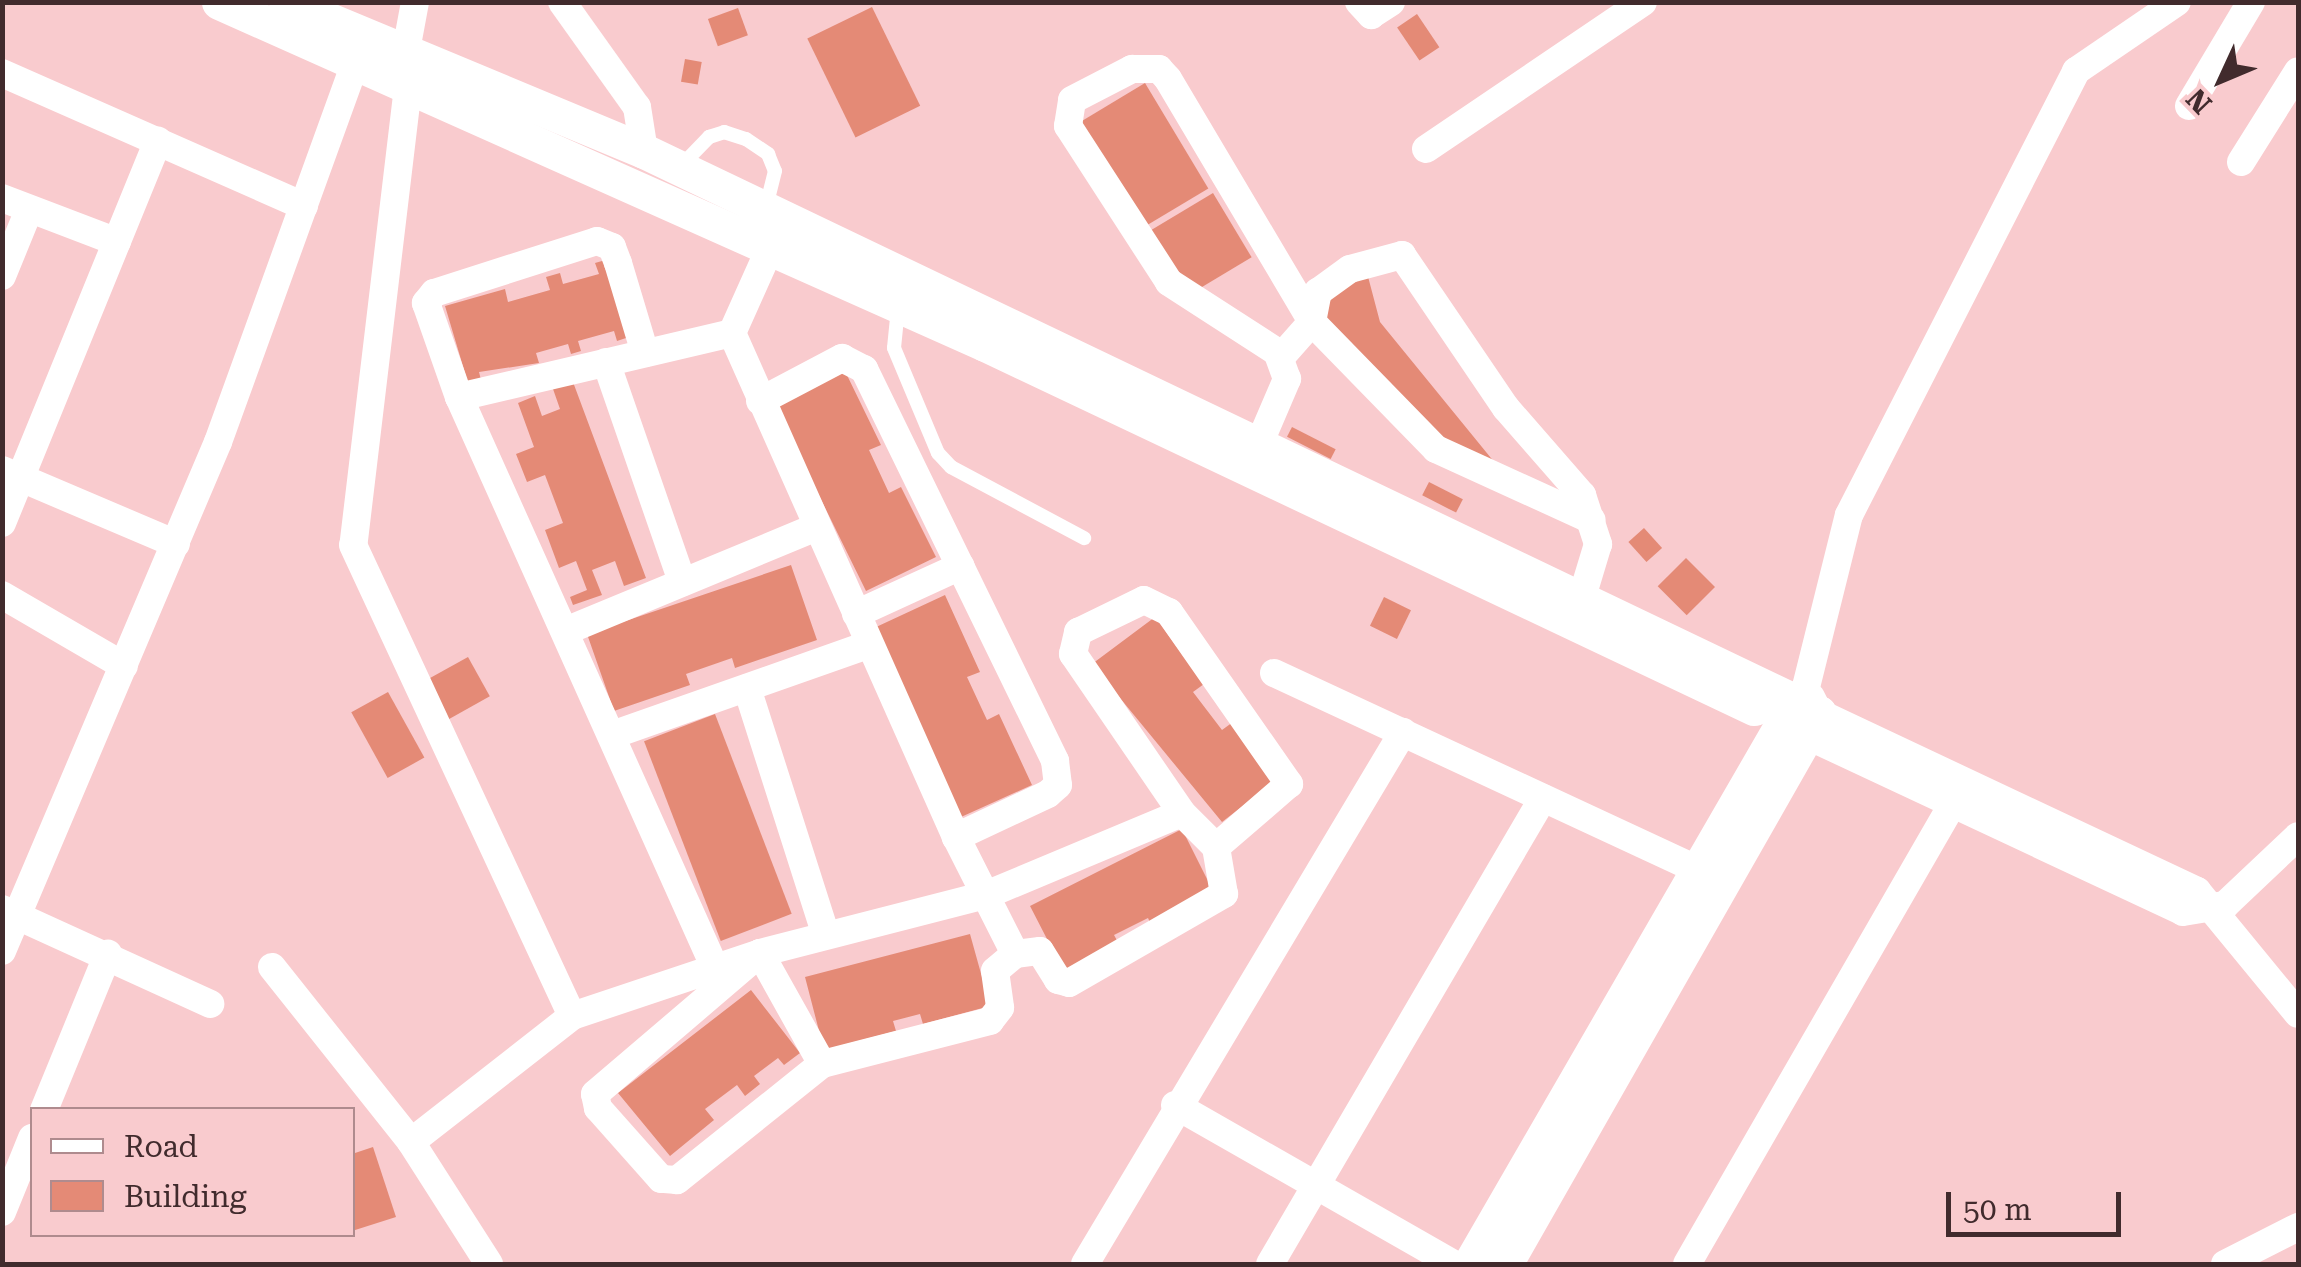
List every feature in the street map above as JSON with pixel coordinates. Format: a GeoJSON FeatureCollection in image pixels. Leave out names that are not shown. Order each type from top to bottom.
{"type":"FeatureCollection","features":[{"type":"Feature","properties":{"kind":"street"},"geometry":{"type":"LineString","coordinates":[[219,2],[360,50],[770,248],[1253,455]]}},
{"type":"Feature","properties":{"kind":"street"},"geometry":{"type":"LineString","coordinates":[[286,2],[360,50]]}},
{"type":"Feature","properties":{"kind":"street"},"geometry":{"type":"LineString","coordinates":[[415,2],[353,544],[572,1016]]}},
{"type":"Feature","properties":{"kind":"street"},"geometry":{"type":"LineString","coordinates":[[562,2],[637,107],[644,151]]}},
{"type":"Feature","properties":{"kind":"street"},"geometry":{"type":"LineString","coordinates":[[1359,2],[1371,15],[1391,2]]}},
{"type":"Feature","properties":{"kind":"street"},"geometry":{"type":"LineString","coordinates":[[1426,149],[1643,2]]}},
{"type":"Feature","properties":{"kind":"street"},"geometry":{"type":"LineString","coordinates":[[1506,1264],[1802,712],[1849,515],[2076,71],[2177,2]]}},
{"type":"Feature","properties":{"kind":"street"},"geometry":{"type":"LineString","coordinates":[[2188,106],[2251,2]]}},
{"type":"Feature","properties":{"kind":"street"},"geometry":{"type":"LineString","coordinates":[[2,951],[10,912],[176,544],[360,50]]}},
{"type":"Feature","properties":{"kind":"street"},"geometry":{"type":"LineString","coordinates":[[1253,455],[1287,379],[1281,357],[1169,282],[1072,136],[1066,112],[1072,100],[1132,69],[1159,69],[1312,322],[1436,449],[1592,520]]}},
{"type":"Feature","properties":{"kind":"street"},"geometry":{"type":"LineString","coordinates":[[407,72],[644,151],[766,208],[1253,455],[1578,610],[2185,885],[2216,908],[2298,1014]]}},
{"type":"Feature","properties":{"kind":"street"},"geometry":{"type":"LineString","coordinates":[[2241,162],[2298,72]]}},
{"type":"Feature","properties":{"kind":"street"},"geometry":{"type":"LineString","coordinates":[[2,73],[304,206]]}},
{"type":"Feature","properties":{"kind":"street"},"geometry":{"type":"LineString","coordinates":[[2,523],[12,473],[117,242],[158,141]]}},
{"type":"Feature","properties":{"kind":"street"},"geometry":{"type":"LineString","coordinates":[[2,198],[117,242]]}},
{"type":"Feature","properties":{"kind":"street"},"geometry":{"type":"LineString","coordinates":[[2,276],[28,210]]}},
{"type":"Feature","properties":{"kind":"street"},"geometry":{"type":"LineString","coordinates":[[646,353],[612,248],[596,241],[434,293],[426,314],[459,397],[568,630],[715,968]]}},
{"type":"Feature","properties":{"kind":"street"},"geometry":{"type":"LineString","coordinates":[[770,248],[732,333],[956,838],[1016,954]]}},
{"type":"Feature","properties":{"kind":"street"},"geometry":{"type":"LineString","coordinates":[[1281,357],[1312,322],[1318,292],[1375,260],[1402,255],[1440,319],[1551,456],[1592,520],[1598,544],[1578,610]]}},
{"type":"Feature","properties":{"kind":"street"},"geometry":{"type":"LineString","coordinates":[[459,397],[732,333]]}},
{"type":"Feature","properties":{"kind":"street"},"geometry":{"type":"LineString","coordinates":[[760,401],[842,358],[854,360],[962,566],[1055,761],[1058,785],[956,838]]}},
{"type":"Feature","properties":{"kind":"street"},"geometry":{"type":"LineString","coordinates":[[606,362],[682,582]]}},
{"type":"Feature","properties":{"kind":"street"},"geometry":{"type":"LineString","coordinates":[[1520,487],[1551,456]]}},
{"type":"Feature","properties":{"kind":"street"},"geometry":{"type":"LineString","coordinates":[[12,473],[176,544]]}},
{"type":"Feature","properties":{"kind":"street"},"geometry":{"type":"LineString","coordinates":[[568,630],[817,526]]}},
{"type":"Feature","properties":{"kind":"street"},"geometry":{"type":"LineString","coordinates":[[856,614],[962,566]]}},
{"type":"Feature","properties":{"kind":"street"},"geometry":{"type":"LineString","coordinates":[[2,595],[124,666]]}},
{"type":"Feature","properties":{"kind":"street"},"geometry":{"type":"LineString","coordinates":[[760,953],[595,1094],[598,1108],[661,1179],[677,1180],[822,1064],[990,1020],[1000,1008],[996,971],[1016,954],[1040,950],[1058,980],[1069,983],[1218,901],[1225,886],[1216,848],[1182,813],[1073,654],[1078,632],[1144,600],[1169,612],[1289,784],[1216,848]]}},
{"type":"Feature","properties":{"kind":"street"},"geometry":{"type":"LineString","coordinates":[[614,734],[870,644]]}},
{"type":"Feature","properties":{"kind":"street"},"geometry":{"type":"LineString","coordinates":[[1274,673],[1697,869]]}},
{"type":"Feature","properties":{"kind":"street"},"geometry":{"type":"LineString","coordinates":[[747,688],[826,935]]}},
{"type":"Feature","properties":{"kind":"street"},"geometry":{"type":"LineString","coordinates":[[1802,712],[1953,803],[2183,912],[2216,908],[2298,836]]}},
{"type":"Feature","properties":{"kind":"street"},"geometry":{"type":"LineString","coordinates":[[1470,1264],[1697,869],[1802,712]]}},
{"type":"Feature","properties":{"kind":"street"},"geometry":{"type":"LineString","coordinates":[[1085,1264],[1175,1105],[1403,732]]}},
{"type":"Feature","properties":{"kind":"street"},"geometry":{"type":"LineString","coordinates":[[1270,1264],[1543,798]]}},
{"type":"Feature","properties":{"kind":"street"},"geometry":{"type":"LineString","coordinates":[[1686,1264],[1953,803]]}},
{"type":"Feature","properties":{"kind":"street"},"geometry":{"type":"LineString","coordinates":[[412,1142],[572,1016],[760,953],[986,895],[1182,813]]}},
{"type":"Feature","properties":{"kind":"street"},"geometry":{"type":"LineString","coordinates":[[10,912],[210,1004]]}},
{"type":"Feature","properties":{"kind":"street"},"geometry":{"type":"LineString","coordinates":[[760,953],[822,1064]]}},
{"type":"Feature","properties":{"kind":"street"},"geometry":{"type":"LineString","coordinates":[[45,1107],[108,954]]}},
{"type":"Feature","properties":{"kind":"street"},"geometry":{"type":"LineString","coordinates":[[272,967],[412,1142],[489,1264]]}},
{"type":"Feature","properties":{"kind":"street"},"geometry":{"type":"LineString","coordinates":[[1175,1105],[1454,1264]]}},
{"type":"Feature","properties":{"kind":"street"},"geometry":{"type":"LineString","coordinates":[[2,1212],[30,1143]]}},
{"type":"Feature","properties":{"kind":"street"},"geometry":{"type":"LineString","coordinates":[[2225,1264],[2298,1227]]}},
{"type":"Feature","properties":{"kind":"lane"},"geometry":{"type":"LineString","coordinates":[[679,168],[709,136],[724,132],[746,140],[768,154],[775,171],[766,208]]}},
{"type":"Feature","properties":{"kind":"lane"},"geometry":{"type":"LineString","coordinates":[[898,305],[894,348],[938,453],[1084,538]]}},
{"type":"Feature","properties":{"kind":"building"},"geometry":{"type":"Polygon","coordinates":[[[872,7],[920,106],[856,137],[807,39],[872,7]]]}},
{"type":"Feature","properties":{"kind":"building"},"geometry":{"type":"Polygon","coordinates":[[[738,8],[748,35],[718,46],[708,19],[738,8]]]}},
{"type":"Feature","properties":{"kind":"building"},"geometry":{"type":"Polygon","coordinates":[[[1417,14],[1439,47],[1419,61],[1397,27],[1417,14]]]}},
{"type":"Feature","properties":{"kind":"building"},"geometry":{"type":"Polygon","coordinates":[[[685,59],[702,62],[698,85],[681,82],[685,59]]]}},
{"type":"Feature","properties":{"kind":"building"},"geometry":{"type":"Polygon","coordinates":[[[1145,83],[1208,188],[1141,229],[1078,123],[1145,83]]]}},
{"type":"Feature","properties":{"kind":"building"},"geometry":{"type":"Polygon","coordinates":[[[1213,193],[1252,257],[1190,294],[1151,230],[1213,193]]]}},
{"type":"Feature","properties":{"kind":"building"},"geometry":{"type":"Polygon","coordinates":[[[609,259],[632,336],[617,341],[614,331],[578,341],[581,351],[571,354],[568,344],[536,353],[539,363],[479,372],[481,380],[468,383],[445,306],[505,289],[508,302],[550,290],[546,277],[560,273],[563,284],[599,274],[595,263],[609,259]]]}},
{"type":"Feature","properties":{"kind":"building"},"geometry":{"type":"Polygon","coordinates":[[[1366,269],[1380,322],[1495,463],[1456,453],[1323,315],[1322,298],[1366,269]]]}},
{"type":"Feature","properties":{"kind":"building"},"geometry":{"type":"Polygon","coordinates":[[[844,369],[881,445],[869,450],[889,493],[901,487],[936,557],[866,591],[774,404],[844,369]]]}},
{"type":"Feature","properties":{"kind":"building"},"geometry":{"type":"Polygon","coordinates":[[[573,382],[646,578],[624,586],[615,561],[592,570],[602,595],[573,605],[570,597],[587,590],[576,561],[559,568],[545,530],[563,523],[545,475],[527,482],[516,454],[534,447],[518,403],[535,396],[542,416],[560,409],[553,389],[573,382]]]}},
{"type":"Feature","properties":{"kind":"building"},"geometry":{"type":"Polygon","coordinates":[[[1292,427],[1336,449],[1331,459],[1287,437],[1292,427]]]}},
{"type":"Feature","properties":{"kind":"building"},"geometry":{"type":"Polygon","coordinates":[[[1429,482],[1463,499],[1456,513],[1422,495],[1429,482]]]}},
{"type":"Feature","properties":{"kind":"building"},"geometry":{"type":"Polygon","coordinates":[[[1644,528],[1662,548],[1646,562],[1628,542],[1644,528]]]}},
{"type":"Feature","properties":{"kind":"building"},"geometry":{"type":"Polygon","coordinates":[[[1686,558],[1715,587],[1687,615],[1658,586],[1686,558]]]}},
{"type":"Feature","properties":{"kind":"building"},"geometry":{"type":"Polygon","coordinates":[[[791,565],[817,640],[735,668],[732,658],[686,674],[690,685],[614,711],[587,634],[791,565]]]}},
{"type":"Feature","properties":{"kind":"building"},"geometry":{"type":"Polygon","coordinates":[[[945,595],[980,672],[967,677],[987,720],[999,714],[1032,785],[961,817],[874,628],[945,595]]]}},
{"type":"Feature","properties":{"kind":"building"},"geometry":{"type":"Polygon","coordinates":[[[1384,597],[1411,610],[1397,639],[1370,626],[1384,597]]]}},
{"type":"Feature","properties":{"kind":"building"},"geometry":{"type":"Polygon","coordinates":[[[1155,617],[1204,684],[1193,692],[1222,730],[1233,722],[1275,781],[1222,822],[1092,664],[1155,617]]]}},
{"type":"Feature","properties":{"kind":"building"},"geometry":{"type":"Polygon","coordinates":[[[468,657],[490,696],[448,720],[426,680],[468,657]]]}},
{"type":"Feature","properties":{"kind":"building"},"geometry":{"type":"Polygon","coordinates":[[[388,692],[424,758],[388,778],[351,712],[388,692]]]}},
{"type":"Feature","properties":{"kind":"building"},"geometry":{"type":"Polygon","coordinates":[[[715,714],[792,914],[721,941],[644,741],[715,714]]]}},
{"type":"Feature","properties":{"kind":"building"},"geometry":{"type":"Polygon","coordinates":[[[1182,829],[1215,895],[1152,927],[1148,918],[1114,935],[1119,944],[1064,972],[1030,906],[1182,829]]]}},
{"type":"Feature","properties":{"kind":"building"},"geometry":{"type":"Polygon","coordinates":[[[970,934],[990,1006],[923,1024],[920,1014],[893,1021],[896,1031],[824,1050],[805,977],[970,934]]]}},
{"type":"Feature","properties":{"kind":"building"},"geometry":{"type":"Polygon","coordinates":[[[751,990],[800,1053],[784,1065],[778,1058],[754,1076],[760,1084],[745,1096],[737,1085],[705,1109],[714,1120],[670,1156],[618,1093],[751,990]]]}},
{"type":"Feature","properties":{"kind":"building"},"geometry":{"type":"Polygon","coordinates":[[[373,1147],[396,1217],[355,1230],[355,1153],[373,1147]]]}}]}
